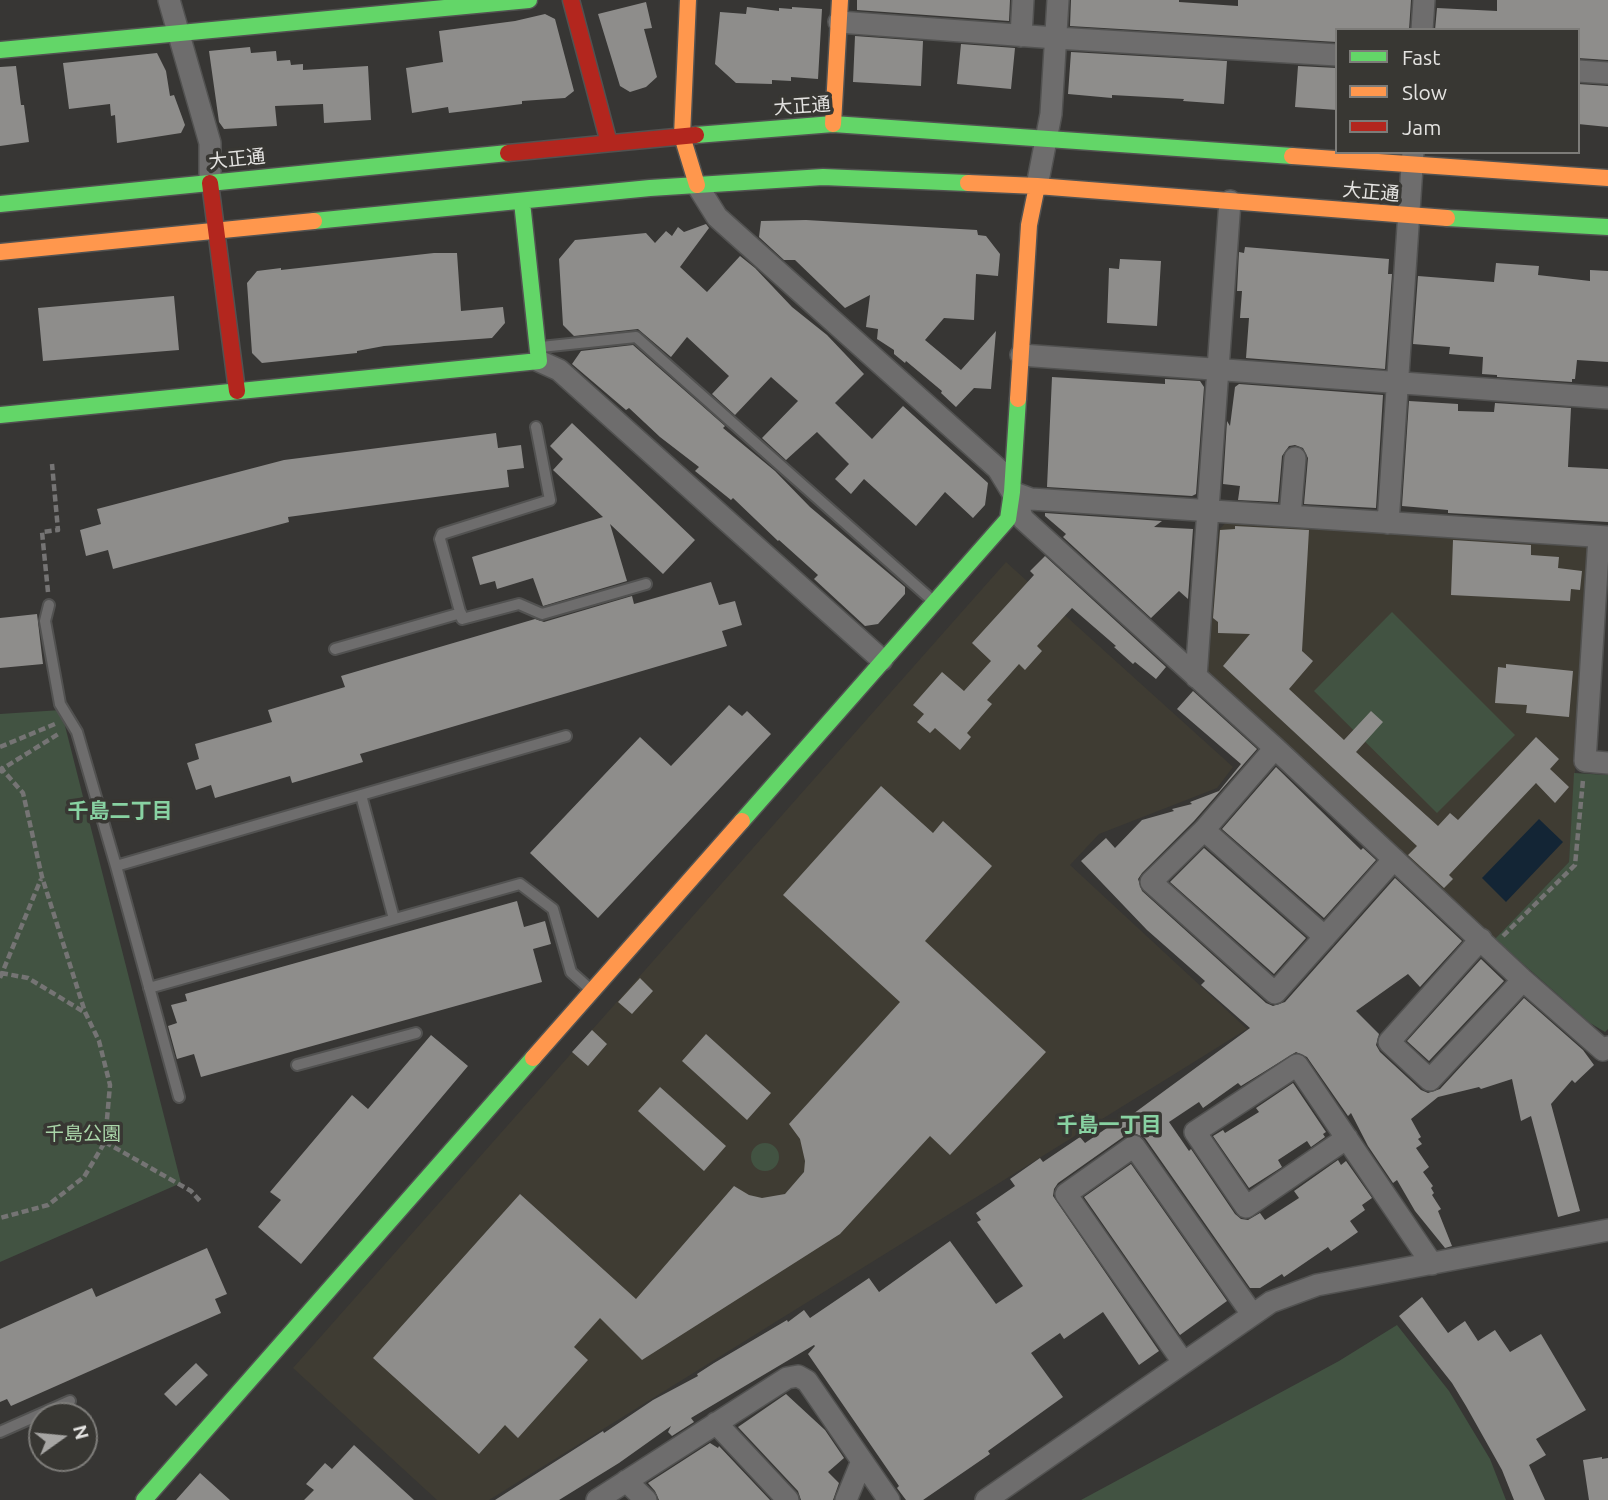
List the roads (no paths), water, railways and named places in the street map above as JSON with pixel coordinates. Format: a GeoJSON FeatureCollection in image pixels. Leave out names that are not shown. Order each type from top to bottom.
{"type":"FeatureCollection","features":[{"type":"Feature","properties":{"kind":"street"},"geometry":{"type":"LineString","coordinates":[[169,0],[210,143],[210,183],[237,391]]}},
{"type":"Feature","properties":{"kind":"street"},"geometry":{"type":"LineString","coordinates":[[0,50],[479,2],[529,0]]}},
{"type":"Feature","properties":{"kind":"street"},"geometry":{"type":"LineString","coordinates":[[570,0],[609,143]]}},
{"type":"Feature","properties":{"kind":"street"},"geometry":{"type":"LineString","coordinates":[[688,0],[682,136],[697,185],[717,217],[998,469],[1012,492],[1023,519],[1275,748],[1522,980],[1603,1050],[1608,1047]]}},
{"type":"Feature","properties":{"kind":"street"},"geometry":{"type":"LineString","coordinates":[[1021,36],[1023,0]]}},
{"type":"Feature","properties":{"kind":"street"},"geometry":{"type":"LineString","coordinates":[[144,1500],[1008,519],[1029,225],[1051,114],[1058,0]]}},
{"type":"Feature","properties":{"kind":"street"},"geometry":{"type":"LineString","coordinates":[[1422,28],[1424,0]]}},
{"type":"Feature","properties":{"kind":"street"},"geometry":{"type":"LineString","coordinates":[[833,124],[837,6],[1021,36],[1335,55]]}},
{"type":"Feature","properties":{"kind":"street"},"geometry":{"type":"LineString","coordinates":[[1580,71],[1608,73]]}},
{"type":"Feature","properties":{"kind":"street","name":"大正通"},"geometry":{"type":"LineString","coordinates":[[0,204],[609,143],[833,124],[1046,139],[1412,158],[1608,178]]}},
{"type":"Feature","properties":{"kind":"street"},"geometry":{"type":"LineString","coordinates":[[1388,523],[1412,158]]}},
{"type":"Feature","properties":{"kind":"street","name":"大正通"},"geometry":{"type":"LineString","coordinates":[[0,251],[697,185],[823,177],[1037,186],[1408,216],[1608,227]]}},
{"type":"Feature","properties":{"kind":"street"},"geometry":{"type":"LineString","coordinates":[[1196,677],[1230,201]]}},
{"type":"Feature","properties":{"kind":"street"},"geometry":{"type":"LineString","coordinates":[[522,202],[538,354]]}},
{"type":"Feature","properties":{"kind":"street"},"geometry":{"type":"LineString","coordinates":[[0,415],[237,391],[538,354],[882,660]]}},
{"type":"Feature","properties":{"kind":"street"},"geometry":{"type":"LineString","coordinates":[[1021,355],[1608,398]]}},
{"type":"Feature","properties":{"kind":"street"},"geometry":{"type":"LineString","coordinates":[[1290,516],[1295,458]]}},
{"type":"Feature","properties":{"kind":"street"},"geometry":{"type":"LineString","coordinates":[[1012,492],[1031,499],[1603,537],[1600,649],[1585,761],[1608,763]]}},
{"type":"Feature","properties":{"kind":"street"},"geometry":{"type":"LineString","coordinates":[[1275,748],[1204,830],[1151,882],[1275,993],[1394,859]]}},
{"type":"Feature","properties":{"kind":"street"},"geometry":{"type":"LineString","coordinates":[[1204,830],[1325,937]]}},
{"type":"Feature","properties":{"kind":"street"},"geometry":{"type":"LineString","coordinates":[[1486,944],[1389,1042],[1430,1080],[1522,980]]}},
{"type":"Feature","properties":{"kind":"street"},"geometry":{"type":"LineString","coordinates":[[1347,1138],[1246,1207],[1195,1132],[1297,1065],[1347,1138],[1432,1264]]}},
{"type":"Feature","properties":{"kind":"street"},"geometry":{"type":"LineString","coordinates":[[1183,1363],[1066,1194],[1134,1146],[1252,1314]]}},
{"type":"Feature","properties":{"kind":"street"},"geometry":{"type":"LineString","coordinates":[[986,1500],[1271,1302],[1317,1285],[1608,1230]]}},
{"type":"Feature","properties":{"kind":"street"},"geometry":{"type":"LineString","coordinates":[[597,1500],[787,1378],[798,1376],[807,1381],[889,1500]]}},
{"type":"Feature","properties":{"kind":"street"},"geometry":{"type":"LineString","coordinates":[[716,1423],[788,1500]]}},
{"type":"Feature","properties":{"kind":"street"},"geometry":{"type":"LineString","coordinates":[[846,1500],[862,1461]]}},
{"type":"Feature","properties":{"kind":"street"},"geometry":{"type":"LineString","coordinates":[[626,1481],[646,1500]]}},
{"type":"Feature","properties":{"kind":"lane"},"geometry":{"type":"LineString","coordinates":[[538,354],[636,337],[934,602]]}},
{"type":"Feature","properties":{"kind":"lane"},"geometry":{"type":"LineString","coordinates":[[536,427],[550,500],[442,534],[440,539],[462,619],[519,604],[542,614],[646,584]]}},
{"type":"Feature","properties":{"kind":"lane"},"geometry":{"type":"LineString","coordinates":[[49,605],[45,621],[60,704],[71,722],[116,866],[179,1097]]}},
{"type":"Feature","properties":{"kind":"lane"},"geometry":{"type":"LineString","coordinates":[[335,649],[461,613]]}},
{"type":"Feature","properties":{"kind":"lane"},"geometry":{"type":"LineString","coordinates":[[116,866],[566,736]]}},
{"type":"Feature","properties":{"kind":"lane"},"geometry":{"type":"LineString","coordinates":[[361,795],[394,919]]}},
{"type":"Feature","properties":{"kind":"lane"},"geometry":{"type":"LineString","coordinates":[[149,988],[520,884],[553,909],[571,972],[592,991]]}},
{"type":"Feature","properties":{"kind":"lane"},"geometry":{"type":"LineString","coordinates":[[297,1065],[416,1033]]}},
{"type":"Feature","properties":{"kind":"lane"},"geometry":{"type":"LineString","coordinates":[[0,1432],[69,1401]]}},
{"type":"Feature","properties":{"kind":"water"},"geometry":{"type":"Polygon","coordinates":[[[1539,819],[1563,842],[1506,902],[1482,878],[1539,819]]]}},
{"type":"Feature","properties":{"kind":"district","name":"千島二丁目"},"geometry":{"type":"Point","coordinates":[120,811]}},
{"type":"Feature","properties":{"kind":"district","name":"千島一丁目"},"geometry":{"type":"Point","coordinates":[1109,1125]}},
{"type":"Feature","properties":{"kind":"park label","name":"千島公園"},"geometry":{"type":"Point","coordinates":[83,1134]}}]}
